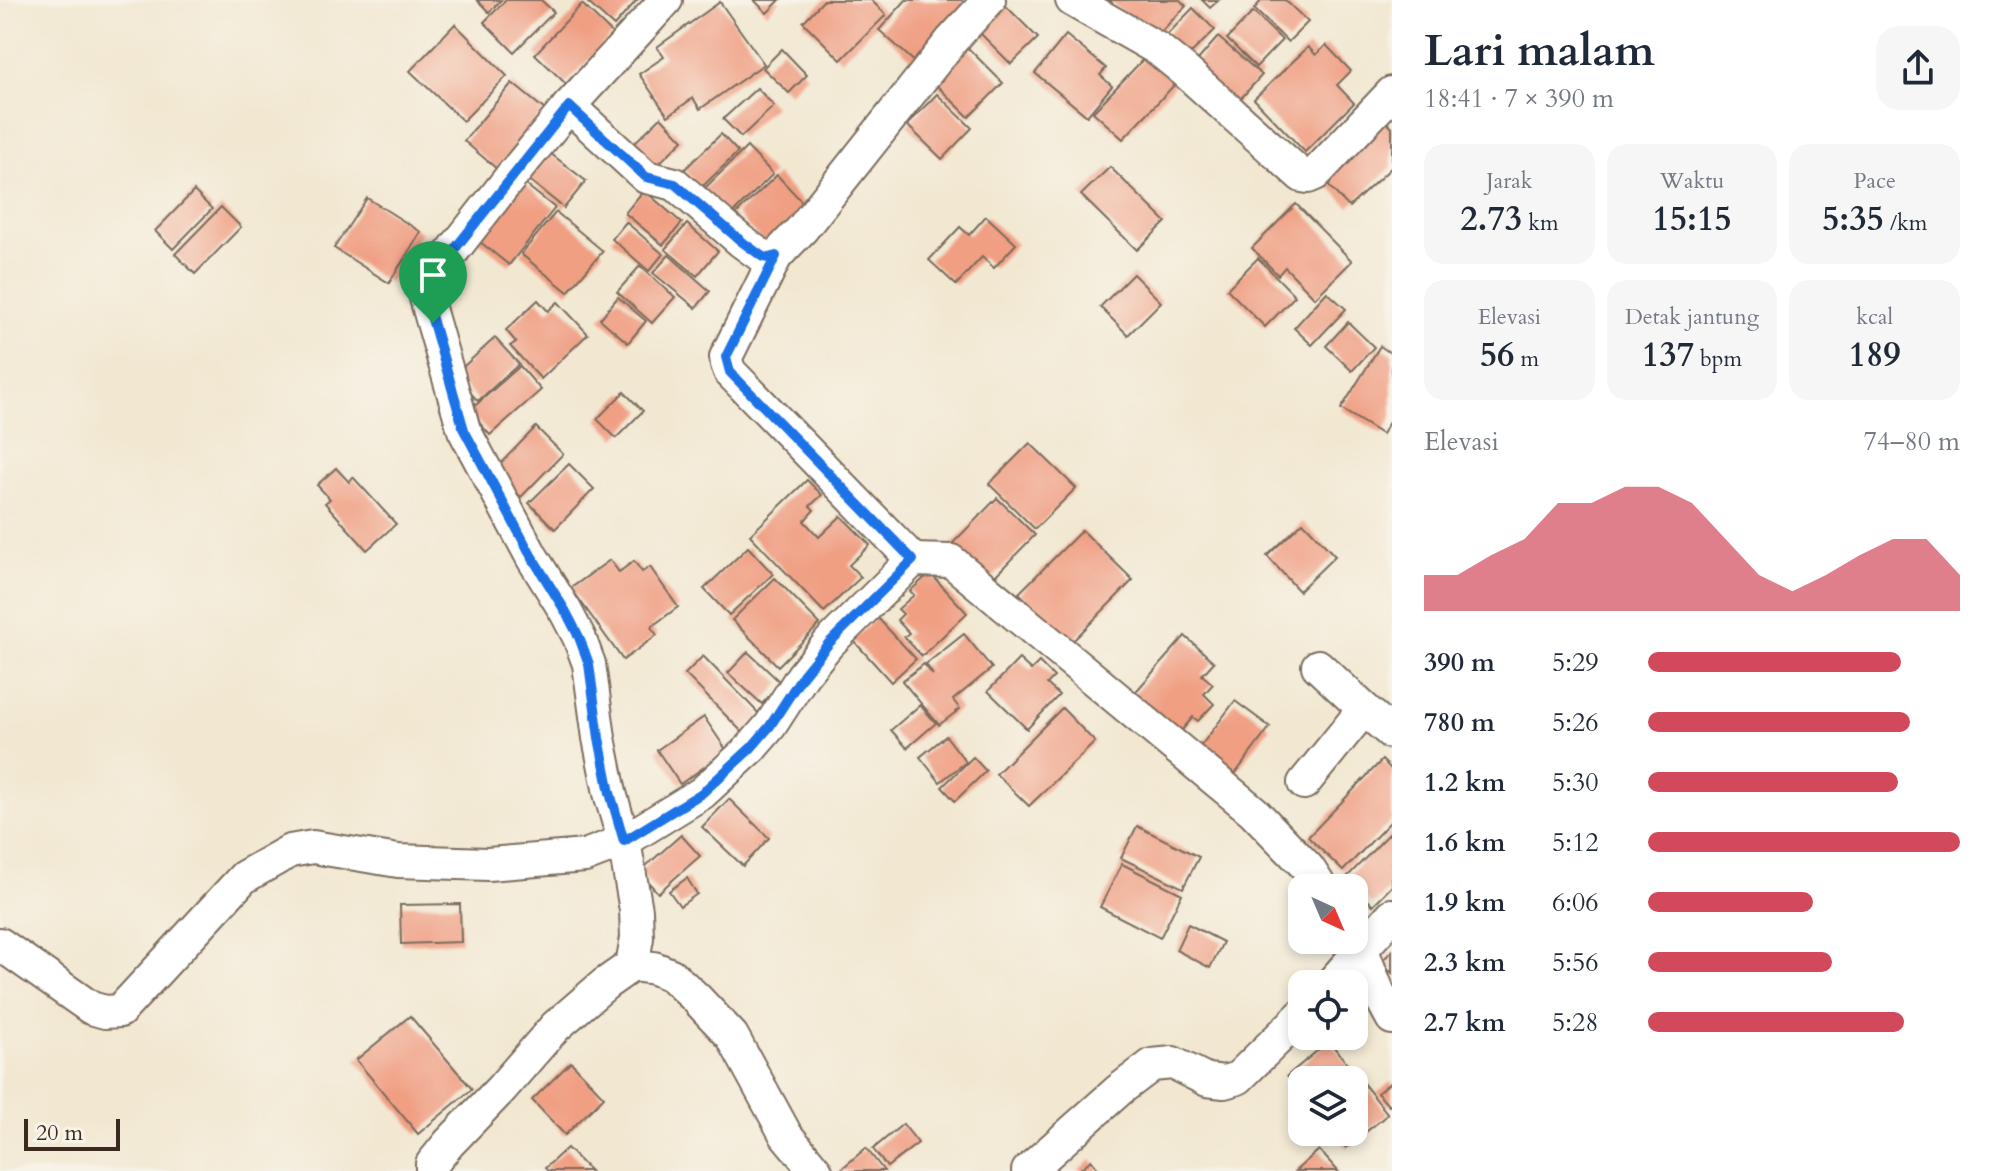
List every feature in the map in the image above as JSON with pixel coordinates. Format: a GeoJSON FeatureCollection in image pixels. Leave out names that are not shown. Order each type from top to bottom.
{"type":"FeatureCollection","features":[{"type":"Feature","properties":{"kind":"street"},"geometry":{"type":"LineString","coordinates":[[632,965],[637,938],[636,910],[624,841],[599,738],[589,664],[566,612],[532,557],[464,430],[426,298],[434,275],[569,106],[666,0]]}},
{"type":"Feature","properties":{"kind":"street"},"geometry":{"type":"LineString","coordinates":[[989,0],[952,40],[802,229],[776,256],[726,357],[730,372],[913,560],[951,561],[1253,811],[1312,874]]}},
{"type":"Feature","properties":{"kind":"street"},"geometry":{"type":"LineString","coordinates":[[1072,0],[1158,49],[1302,176],[1315,174],[1392,93]]}},
{"type":"Feature","properties":{"kind":"street"},"geometry":{"type":"LineString","coordinates":[[569,106],[646,177],[675,184],[763,257],[776,256]]}},
{"type":"Feature","properties":{"kind":"street"},"geometry":{"type":"LineString","coordinates":[[0,944],[91,1008],[105,1012],[120,1011],[244,877],[290,851],[313,847],[398,861],[488,864],[585,856],[624,841],[702,793],[751,748],[829,643],[913,560]]}},
{"type":"Feature","properties":{"kind":"street"},"geometry":{"type":"LineString","coordinates":[[1318,666],[1392,733]]}},
{"type":"Feature","properties":{"kind":"street"},"geometry":{"type":"LineString","coordinates":[[1304,783],[1364,709]]}},
{"type":"Feature","properties":{"kind":"street"},"geometry":{"type":"LineString","coordinates":[[1368,934],[1392,915]]}},
{"type":"Feature","properties":{"kind":"street"},"geometry":{"type":"LineString","coordinates":[[1363,954],[1392,1018]]}},
{"type":"Feature","properties":{"kind":"street"},"geometry":{"type":"LineString","coordinates":[[432,1171],[432,1164],[449,1143],[555,1027],[632,965],[654,968],[671,975],[732,1036],[786,1135],[816,1171]]}},
{"type":"Feature","properties":{"kind":"street"},"geometry":{"type":"LineString","coordinates":[[1028,1171],[1119,1090],[1152,1065],[1173,1063],[1207,1080],[1224,1082],[1238,1078],[1288,1029]]}},
{"type":"Feature","properties":{"kind":"building"},"geometry":{"type":"Polygon","coordinates":[[[477,0],[501,0],[489,12],[477,0]]]}},
{"type":"Feature","properties":{"kind":"building"},"geometry":{"type":"Polygon","coordinates":[[[506,0],[541,0],[554,12],[514,52],[484,22],[506,0]]]}},
{"type":"Feature","properties":{"kind":"building"},"geometry":{"type":"Polygon","coordinates":[[[585,0],[637,0],[614,26],[585,0]]]}},
{"type":"Feature","properties":{"kind":"building"},"geometry":{"type":"Polygon","coordinates":[[[754,0],[780,0],[767,13],[754,0]]]}},
{"type":"Feature","properties":{"kind":"building"},"geometry":{"type":"Polygon","coordinates":[[[824,0],[871,0],[886,15],[841,60],[803,22],[824,0]]]}},
{"type":"Feature","properties":{"kind":"building"},"geometry":{"type":"Polygon","coordinates":[[[906,0],[961,0],[969,7],[917,64],[879,30],[906,0]]]}},
{"type":"Feature","properties":{"kind":"building"},"geometry":{"type":"Polygon","coordinates":[[[1000,0],[1038,38],[1011,64],[974,27],[1000,0]]]}},
{"type":"Feature","properties":{"kind":"building"},"geometry":{"type":"Polygon","coordinates":[[[1109,0],[1180,0],[1186,6],[1151,42],[1109,0]]]}},
{"type":"Feature","properties":{"kind":"building"},"geometry":{"type":"Polygon","coordinates":[[[1202,0],[1219,0],[1210,8],[1202,0]]]}},
{"type":"Feature","properties":{"kind":"building"},"geometry":{"type":"Polygon","coordinates":[[[1262,0],[1285,0],[1308,22],[1288,42],[1254,9],[1262,0]]]}},
{"type":"Feature","properties":{"kind":"building"},"geometry":{"type":"Polygon","coordinates":[[[720,2],[764,64],[700,109],[693,98],[668,116],[639,74],[664,57],[657,47],[720,2]]]}},
{"type":"Feature","properties":{"kind":"building"},"geometry":{"type":"Polygon","coordinates":[[[582,4],[613,34],[566,84],[535,54],[582,4]]]}},
{"type":"Feature","properties":{"kind":"building"},"geometry":{"type":"Polygon","coordinates":[[[1193,8],[1215,30],[1186,58],[1165,37],[1193,8]]]}},
{"type":"Feature","properties":{"kind":"building"},"geometry":{"type":"Polygon","coordinates":[[[1253,12],[1282,40],[1256,67],[1227,39],[1253,12]]]}},
{"type":"Feature","properties":{"kind":"building"},"geometry":{"type":"Polygon","coordinates":[[[455,24],[507,76],[463,121],[410,71],[455,24]]]}},
{"type":"Feature","properties":{"kind":"building"},"geometry":{"type":"Polygon","coordinates":[[[1066,35],[1106,68],[1100,75],[1112,86],[1087,116],[1035,73],[1066,35]]]}},
{"type":"Feature","properties":{"kind":"building"},"geometry":{"type":"Polygon","coordinates":[[[1218,37],[1262,75],[1234,106],[1191,68],[1218,37]]]}},
{"type":"Feature","properties":{"kind":"building"},"geometry":{"type":"Polygon","coordinates":[[[1326,45],[1351,71],[1337,85],[1354,103],[1305,152],[1254,99],[1308,47],[1316,55],[1326,45]]]}},
{"type":"Feature","properties":{"kind":"building"},"geometry":{"type":"Polygon","coordinates":[[[967,47],[1003,83],[969,117],[933,82],[967,47]]]}},
{"type":"Feature","properties":{"kind":"building"},"geometry":{"type":"Polygon","coordinates":[[[782,49],[807,75],[789,93],[763,68],[782,49]]]}},
{"type":"Feature","properties":{"kind":"building"},"geometry":{"type":"Polygon","coordinates":[[[1149,53],[1178,81],[1123,139],[1093,112],[1149,53]]]}},
{"type":"Feature","properties":{"kind":"building"},"geometry":{"type":"Polygon","coordinates":[[[512,83],[545,110],[497,169],[464,141],[512,83]]]}},
{"type":"Feature","properties":{"kind":"building"},"geometry":{"type":"Polygon","coordinates":[[[757,88],[774,106],[741,137],[723,119],[757,88]]]}},
{"type":"Feature","properties":{"kind":"building"},"geometry":{"type":"Polygon","coordinates":[[[937,94],[972,128],[942,159],[907,125],[937,94]]]}},
{"type":"Feature","properties":{"kind":"building"},"geometry":{"type":"Polygon","coordinates":[[[661,117],[683,140],[647,175],[625,152],[661,117]]]}},
{"type":"Feature","properties":{"kind":"building"},"geometry":{"type":"Polygon","coordinates":[[[1385,120],[1392,128],[1392,167],[1349,207],[1322,179],[1385,120]]]}},
{"type":"Feature","properties":{"kind":"building"},"geometry":{"type":"Polygon","coordinates":[[[721,134],[738,152],[701,188],[684,170],[721,134]]]}},
{"type":"Feature","properties":{"kind":"building"},"geometry":{"type":"Polygon","coordinates":[[[747,147],[773,174],[730,216],[704,189],[747,147]]]}},
{"type":"Feature","properties":{"kind":"building"},"geometry":{"type":"Polygon","coordinates":[[[550,153],[586,181],[564,208],[528,179],[550,153]]]}},
{"type":"Feature","properties":{"kind":"building"},"geometry":{"type":"Polygon","coordinates":[[[1110,167],[1166,222],[1137,250],[1081,195],[1110,167]]]}},
{"type":"Feature","properties":{"kind":"building"},"geometry":{"type":"Polygon","coordinates":[[[777,175],[806,206],[766,245],[736,214],[777,175]]]}},
{"type":"Feature","properties":{"kind":"building"},"geometry":{"type":"Polygon","coordinates":[[[520,180],[555,208],[509,265],[474,237],[520,180]]]}},
{"type":"Feature","properties":{"kind":"building"},"geometry":{"type":"Polygon","coordinates":[[[644,190],[682,223],[663,245],[625,213],[644,190]]]}},
{"type":"Feature","properties":{"kind":"building"},"geometry":{"type":"Polygon","coordinates":[[[194,191],[212,209],[173,249],[155,231],[194,191]]]}},
{"type":"Feature","properties":{"kind":"building"},"geometry":{"type":"Polygon","coordinates":[[[367,198],[421,232],[389,283],[334,248],[367,198]]]}},
{"type":"Feature","properties":{"kind":"building"},"geometry":{"type":"Polygon","coordinates":[[[1296,204],[1352,261],[1315,298],[1285,267],[1278,275],[1252,248],[1296,204]]]}},
{"type":"Feature","properties":{"kind":"building"},"geometry":{"type":"Polygon","coordinates":[[[221,207],[241,227],[195,274],[175,254],[221,207]]]}},
{"type":"Feature","properties":{"kind":"building"},"geometry":{"type":"Polygon","coordinates":[[[556,212],[603,251],[568,292],[521,254],[556,212]]]}},
{"type":"Feature","properties":{"kind":"building"},"geometry":{"type":"Polygon","coordinates":[[[986,216],[1016,244],[994,268],[982,257],[956,285],[929,260],[960,227],[969,235],[986,216]]]}},
{"type":"Feature","properties":{"kind":"building"},"geometry":{"type":"Polygon","coordinates":[[[626,222],[663,254],[649,271],[612,239],[626,222]]]}},
{"type":"Feature","properties":{"kind":"building"},"geometry":{"type":"Polygon","coordinates":[[[687,224],[718,251],[697,276],[665,249],[687,224]]]}},
{"type":"Feature","properties":{"kind":"building"},"geometry":{"type":"Polygon","coordinates":[[[669,255],[710,291],[696,308],[653,273],[669,255]]]}},
{"type":"Feature","properties":{"kind":"building"},"geometry":{"type":"Polygon","coordinates":[[[1258,258],[1295,296],[1265,327],[1227,289],[1258,258]]]}},
{"type":"Feature","properties":{"kind":"building"},"geometry":{"type":"Polygon","coordinates":[[[640,266],[675,297],[652,323],[617,292],[640,266]]]}},
{"type":"Feature","properties":{"kind":"building"},"geometry":{"type":"Polygon","coordinates":[[[1133,274],[1161,302],[1128,335],[1100,307],[1133,274]]]}},
{"type":"Feature","properties":{"kind":"building"},"geometry":{"type":"Polygon","coordinates":[[[1327,292],[1346,309],[1312,345],[1294,328],[1327,292]]]}},
{"type":"Feature","properties":{"kind":"building"},"geometry":{"type":"Polygon","coordinates":[[[618,297],[646,321],[628,343],[600,319],[618,297]]]}},
{"type":"Feature","properties":{"kind":"building"},"geometry":{"type":"Polygon","coordinates":[[[538,300],[548,311],[558,302],[588,334],[541,379],[510,346],[516,342],[506,330],[538,300]]]}},
{"type":"Feature","properties":{"kind":"building"},"geometry":{"type":"Polygon","coordinates":[[[1348,322],[1374,347],[1352,371],[1326,346],[1348,322]]]}},
{"type":"Feature","properties":{"kind":"building"},"geometry":{"type":"Polygon","coordinates":[[[495,338],[519,364],[478,401],[454,375],[495,338]]]}},
{"type":"Feature","properties":{"kind":"building"},"geometry":{"type":"Polygon","coordinates":[[[1380,346],[1392,354],[1392,417],[1382,434],[1341,409],[1380,346]]]}},
{"type":"Feature","properties":{"kind":"building"},"geometry":{"type":"Polygon","coordinates":[[[520,366],[541,390],[490,435],[469,411],[520,366]]]}},
{"type":"Feature","properties":{"kind":"building"},"geometry":{"type":"Polygon","coordinates":[[[624,392],[643,411],[616,438],[597,419],[624,392]]]}},
{"type":"Feature","properties":{"kind":"building"},"geometry":{"type":"Polygon","coordinates":[[[536,427],[563,454],[521,497],[494,470],[536,427]]]}},
{"type":"Feature","properties":{"kind":"building"},"geometry":{"type":"Polygon","coordinates":[[[1030,443],[1076,488],[1035,529],[989,484],[1030,443]]]}},
{"type":"Feature","properties":{"kind":"building"},"geometry":{"type":"Polygon","coordinates":[[[569,464],[594,489],[555,529],[529,503],[569,464]]]}},
{"type":"Feature","properties":{"kind":"building"},"geometry":{"type":"Polygon","coordinates":[[[336,468],[349,482],[353,477],[396,524],[367,550],[325,503],[330,499],[317,485],[336,468]]]}},
{"type":"Feature","properties":{"kind":"building"},"geometry":{"type":"Polygon","coordinates":[[[807,480],[822,495],[810,506],[814,510],[804,521],[819,537],[841,516],[870,545],[849,565],[861,577],[824,612],[750,535],[807,480]]]}},
{"type":"Feature","properties":{"kind":"building"},"geometry":{"type":"Polygon","coordinates":[[[997,498],[1035,535],[989,582],[951,545],[997,498]]]}},
{"type":"Feature","properties":{"kind":"building"},"geometry":{"type":"Polygon","coordinates":[[[1303,522],[1335,556],[1299,591],[1267,556],[1303,522]]]}},
{"type":"Feature","properties":{"kind":"building"},"geometry":{"type":"Polygon","coordinates":[[[1082,530],[1133,580],[1070,644],[1019,593],[1082,530]]]}},
{"type":"Feature","properties":{"kind":"building"},"geometry":{"type":"Polygon","coordinates":[[[748,547],[773,574],[729,615],[704,589],[748,547]]]}},
{"type":"Feature","properties":{"kind":"building"},"geometry":{"type":"Polygon","coordinates":[[[610,560],[619,572],[634,561],[642,572],[650,567],[678,607],[651,627],[657,635],[623,660],[571,588],[610,560]]]}},
{"type":"Feature","properties":{"kind":"building"},"geometry":{"type":"Polygon","coordinates":[[[930,573],[967,613],[922,656],[904,637],[909,633],[897,620],[903,614],[898,609],[914,595],[910,591],[930,573]]]}},
{"type":"Feature","properties":{"kind":"building"},"geometry":{"type":"Polygon","coordinates":[[[775,578],[820,624],[778,666],[732,620],[775,578]]]}},
{"type":"Feature","properties":{"kind":"building"},"geometry":{"type":"Polygon","coordinates":[[[877,617],[916,659],[891,682],[853,640],[877,617]]]}},
{"type":"Feature","properties":{"kind":"building"},"geometry":{"type":"Polygon","coordinates":[[[964,634],[992,668],[953,700],[960,709],[939,725],[902,681],[924,664],[933,675],[926,664],[964,634]]]}},
{"type":"Feature","properties":{"kind":"building"},"geometry":{"type":"Polygon","coordinates":[[[1185,636],[1214,662],[1202,675],[1213,684],[1204,694],[1214,704],[1198,721],[1193,717],[1176,737],[1131,697],[1185,636]]]}},
{"type":"Feature","properties":{"kind":"building"},"geometry":{"type":"Polygon","coordinates":[[[748,652],[781,683],[762,704],[728,673],[748,652]]]}},
{"type":"Feature","properties":{"kind":"building"},"geometry":{"type":"Polygon","coordinates":[[[703,656],[768,723],[750,740],[685,674],[703,656]]]}},
{"type":"Feature","properties":{"kind":"building"},"geometry":{"type":"Polygon","coordinates":[[[1019,659],[1031,670],[1039,662],[1054,677],[1047,684],[1059,695],[1027,729],[988,691],[1019,659]]]}},
{"type":"Feature","properties":{"kind":"building"},"geometry":{"type":"Polygon","coordinates":[[[1235,701],[1270,727],[1235,774],[1200,747],[1235,701]]]}},
{"type":"Feature","properties":{"kind":"building"},"geometry":{"type":"Polygon","coordinates":[[[920,705],[936,723],[907,748],[891,730],[920,705]]]}},
{"type":"Feature","properties":{"kind":"building"},"geometry":{"type":"Polygon","coordinates":[[[1062,708],[1095,742],[1029,806],[996,774],[1062,708]]]}},
{"type":"Feature","properties":{"kind":"building"},"geometry":{"type":"Polygon","coordinates":[[[704,717],[727,751],[680,784],[657,750],[704,717]]]}},
{"type":"Feature","properties":{"kind":"building"},"geometry":{"type":"Polygon","coordinates":[[[946,736],[966,762],[940,782],[920,757],[946,736]]]}},
{"type":"Feature","properties":{"kind":"building"},"geometry":{"type":"Polygon","coordinates":[[[973,757],[986,771],[955,801],[942,787],[973,757]]]}},
{"type":"Feature","properties":{"kind":"building"},"geometry":{"type":"Polygon","coordinates":[[[1382,760],[1392,770],[1392,820],[1343,871],[1308,837],[1382,760]]]}},
{"type":"Feature","properties":{"kind":"building"},"geometry":{"type":"Polygon","coordinates":[[[729,799],[769,838],[743,866],[702,827],[729,799]]]}},
{"type":"Feature","properties":{"kind":"building"},"geometry":{"type":"Polygon","coordinates":[[[1137,826],[1199,857],[1183,888],[1121,858],[1137,826]]]}},
{"type":"Feature","properties":{"kind":"building"},"geometry":{"type":"Polygon","coordinates":[[[1392,831],[1392,886],[1373,905],[1368,900],[1368,874],[1350,874],[1392,831]]]}},
{"type":"Feature","properties":{"kind":"building"},"geometry":{"type":"Polygon","coordinates":[[[681,835],[700,856],[658,893],[639,872],[681,835]]]}},
{"type":"Feature","properties":{"kind":"building"},"geometry":{"type":"Polygon","coordinates":[[[1122,864],[1182,894],[1160,938],[1100,907],[1122,864]]]}},
{"type":"Feature","properties":{"kind":"building"},"geometry":{"type":"Polygon","coordinates":[[[687,878],[697,894],[680,906],[669,891],[687,878]]]}},
{"type":"Feature","properties":{"kind":"building"},"geometry":{"type":"Polygon","coordinates":[[[460,904],[461,942],[401,944],[400,905],[460,904]]]}},
{"type":"Feature","properties":{"kind":"building"},"geometry":{"type":"Polygon","coordinates":[[[1188,924],[1223,942],[1210,968],[1176,950],[1188,924]]]}},
{"type":"Feature","properties":{"kind":"building"},"geometry":{"type":"Polygon","coordinates":[[[1392,951],[1392,973],[1381,962],[1392,951]]]}},
{"type":"Feature","properties":{"kind":"building"},"geometry":{"type":"Polygon","coordinates":[[[410,1016],[472,1089],[418,1134],[356,1060],[410,1016]]]}},
{"type":"Feature","properties":{"kind":"building"},"geometry":{"type":"Polygon","coordinates":[[[1318,1050],[1336,1050],[1349,1066],[1299,1066],[1318,1050]]]}},
{"type":"Feature","properties":{"kind":"building"},"geometry":{"type":"Polygon","coordinates":[[[571,1062],[604,1097],[565,1135],[532,1100],[571,1062]]]}},
{"type":"Feature","properties":{"kind":"building"},"geometry":{"type":"Polygon","coordinates":[[[1392,1081],[1392,1103],[1389,1106],[1377,1093],[1392,1081]]]}},
{"type":"Feature","properties":{"kind":"building"},"geometry":{"type":"Polygon","coordinates":[[[1368,1089],[1388,1114],[1368,1130],[1368,1089]]]}},
{"type":"Feature","properties":{"kind":"building"},"geometry":{"type":"Polygon","coordinates":[[[903,1124],[918,1143],[887,1167],[873,1149],[903,1124]]]}},
{"type":"Feature","properties":{"kind":"building"},"geometry":{"type":"Polygon","coordinates":[[[567,1148],[590,1171],[548,1171],[545,1168],[567,1148]]]}},
{"type":"Feature","properties":{"kind":"building"},"geometry":{"type":"Polygon","coordinates":[[[866,1148],[884,1171],[839,1171],[866,1148]]]}},
{"type":"Feature","properties":{"kind":"building"},"geometry":{"type":"Polygon","coordinates":[[[1319,1150],[1338,1171],[1295,1171],[1319,1150]]]}},
{"type":"Feature","properties":{"kind":"building"},"geometry":{"type":"Polygon","coordinates":[[[1091,1160],[1100,1171],[1078,1171],[1091,1160]]]}},
{"type":"Feature","properties":{"kind":"route"},"geometry":{"type":"LineString","coordinates":[[569,106],[646,177],[675,184],[763,257],[776,256],[726,357],[730,372],[913,560],[829,643],[751,748],[702,793],[624,841],[599,738],[589,664],[566,612],[532,557],[464,430],[433,323],[426,298],[434,275],[569,106]]}}]}
